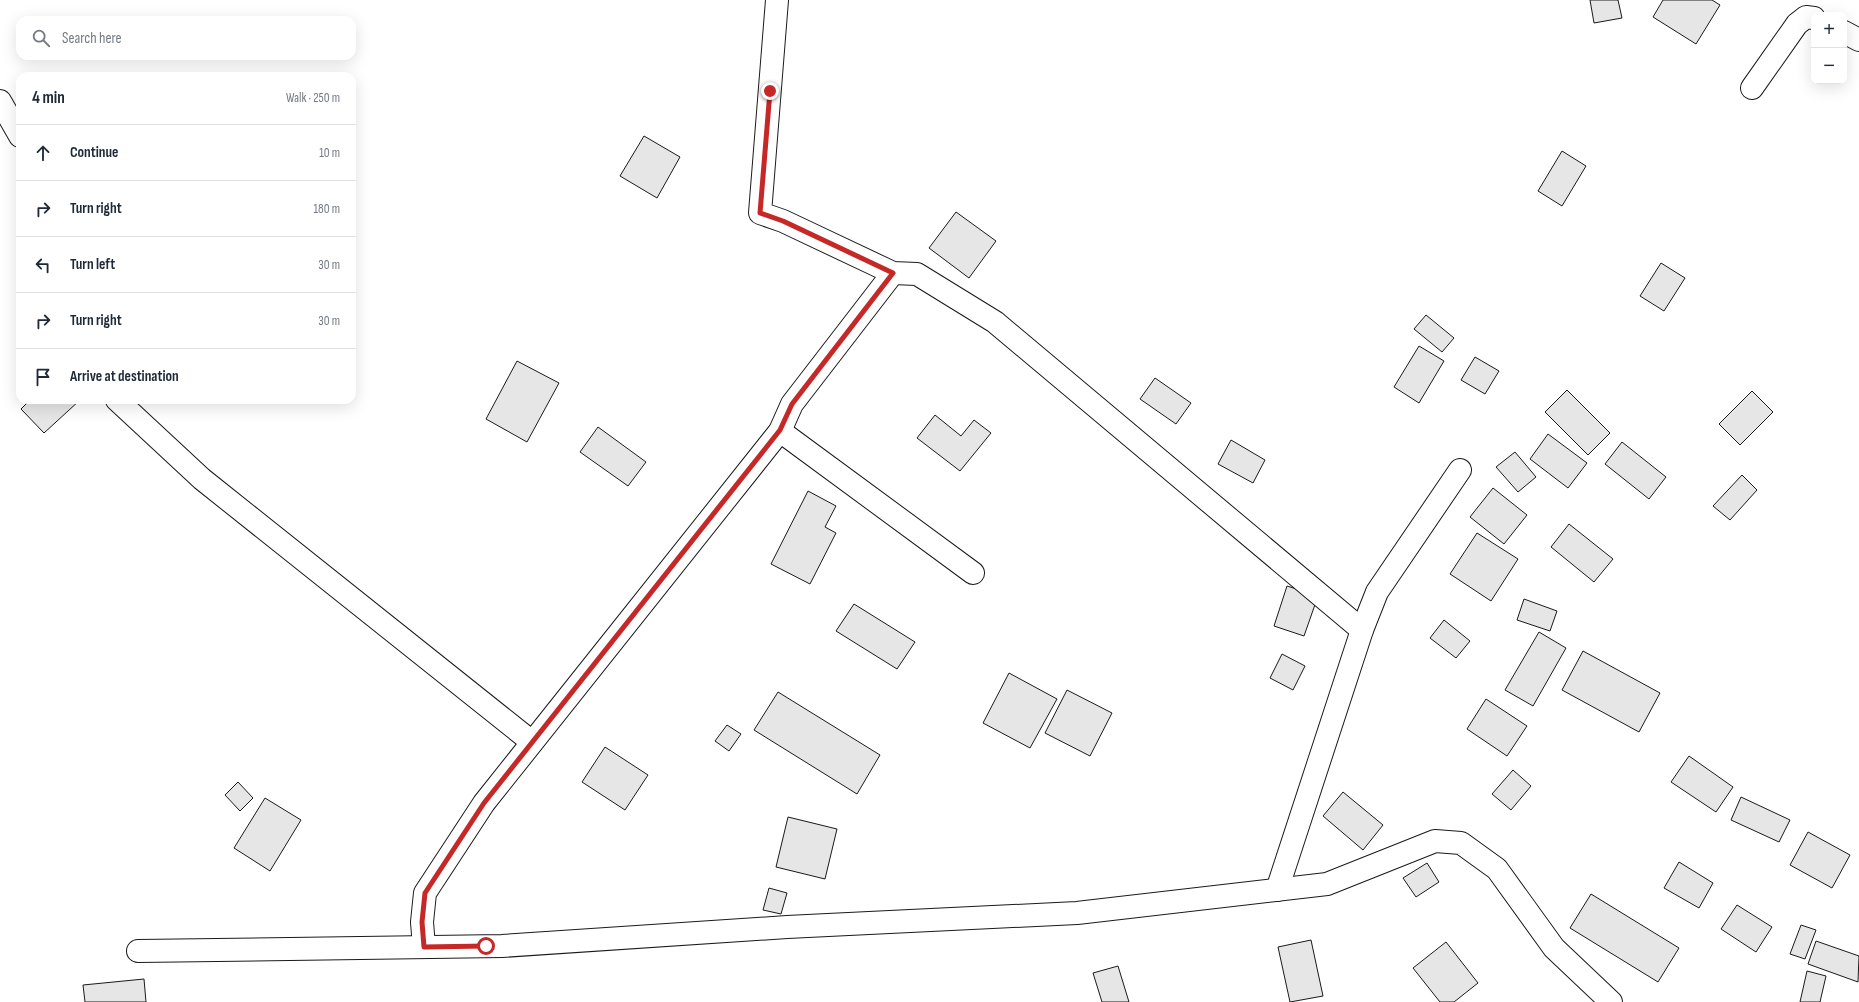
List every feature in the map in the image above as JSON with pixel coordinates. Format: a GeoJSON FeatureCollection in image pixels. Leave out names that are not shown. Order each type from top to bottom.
{"type":"FeatureCollection","features":[{"type":"Feature","properties":{"kind":"street"},"geometry":{"type":"LineString","coordinates":[[777,0],[760,213],[783,221],[893,273],[917,274],[995,322],[1362,630]]}},
{"type":"Feature","properties":{"kind":"street"},"geometry":{"type":"LineString","coordinates":[[1752,88],[1797,24],[1806,17],[1811,18]]}},
{"type":"Feature","properties":{"kind":"street"},"geometry":{"type":"LineString","coordinates":[[1847,34],[1859,40]]}},
{"type":"Feature","properties":{"kind":"street"},"geometry":{"type":"LineString","coordinates":[[0,101],[16,129]]}},
{"type":"Feature","properties":{"kind":"street"},"geometry":{"type":"LineString","coordinates":[[424,947],[422,922],[425,893],[484,803],[780,430],[792,404],[893,273]]}},
{"type":"Feature","properties":{"kind":"street"},"geometry":{"type":"LineString","coordinates":[[121,404],[202,479],[532,742]]}},
{"type":"Feature","properties":{"kind":"street"},"geometry":{"type":"LineString","coordinates":[[780,430],[973,573]]}},
{"type":"Feature","properties":{"kind":"street"},"geometry":{"type":"LineString","coordinates":[[1278,890],[1362,630],[1377,592],[1460,470]]}},
{"type":"Feature","properties":{"kind":"street"},"geometry":{"type":"LineString","coordinates":[[138,951],[502,946],[787,927],[1077,913],[1327,884],[1435,841],[1461,843],[1497,869],[1554,948],[1611,1002]]}},
{"type":"Feature","properties":{"kind":"building"},"geometry":{"type":"Polygon","coordinates":[[[1590,0],[1618,0],[1622,18],[1594,23],[1590,0]]]}},
{"type":"Feature","properties":{"kind":"building"},"geometry":{"type":"Polygon","coordinates":[[[1663,0],[1712,0],[1720,5],[1696,44],[1653,17],[1663,0]]]}},
{"type":"Feature","properties":{"kind":"building"},"geometry":{"type":"Polygon","coordinates":[[[644,136],[680,157],[657,198],[620,176],[644,136]]]}},
{"type":"Feature","properties":{"kind":"building"},"geometry":{"type":"Polygon","coordinates":[[[1562,151],[1586,166],[1562,206],[1538,191],[1562,151]]]}},
{"type":"Feature","properties":{"kind":"building"},"geometry":{"type":"Polygon","coordinates":[[[956,212],[996,241],[969,278],[929,248],[956,212]]]}},
{"type":"Feature","properties":{"kind":"building"},"geometry":{"type":"Polygon","coordinates":[[[1661,263],[1685,278],[1664,311],[1640,296],[1661,263]]]}},
{"type":"Feature","properties":{"kind":"building"},"geometry":{"type":"Polygon","coordinates":[[[1426,315],[1454,338],[1442,352],[1414,329],[1426,315]]]}},
{"type":"Feature","properties":{"kind":"building"},"geometry":{"type":"Polygon","coordinates":[[[1419,346],[1444,361],[1419,403],[1394,387],[1419,346]]]}},
{"type":"Feature","properties":{"kind":"building"},"geometry":{"type":"Polygon","coordinates":[[[1475,357],[1499,371],[1485,394],[1461,380],[1475,357]]]}},
{"type":"Feature","properties":{"kind":"building"},"geometry":{"type":"Polygon","coordinates":[[[517,361],[559,383],[527,442],[486,419],[517,361]]]}},
{"type":"Feature","properties":{"kind":"building"},"geometry":{"type":"Polygon","coordinates":[[[1155,378],[1191,403],[1176,424],[1140,399],[1155,378]]]}},
{"type":"Feature","properties":{"kind":"building"},"geometry":{"type":"Polygon","coordinates":[[[1567,390],[1610,433],[1588,455],[1545,412],[1567,390]]]}},
{"type":"Feature","properties":{"kind":"building"},"geometry":{"type":"Polygon","coordinates":[[[1752,391],[1773,412],[1740,445],[1719,424],[1752,391]]]}},
{"type":"Feature","properties":{"kind":"building"},"geometry":{"type":"Polygon","coordinates":[[[26,404],[76,404],[44,433],[21,409],[26,404]]]}},
{"type":"Feature","properties":{"kind":"building"},"geometry":{"type":"Polygon","coordinates":[[[935,415],[961,436],[974,420],[991,433],[960,471],[917,438],[935,415]]]}},
{"type":"Feature","properties":{"kind":"building"},"geometry":{"type":"Polygon","coordinates":[[[598,427],[646,462],[628,486],[580,452],[598,427]]]}},
{"type":"Feature","properties":{"kind":"building"},"geometry":{"type":"Polygon","coordinates":[[[1548,434],[1587,463],[1568,488],[1530,459],[1548,434]]]}},
{"type":"Feature","properties":{"kind":"building"},"geometry":{"type":"Polygon","coordinates":[[[1231,440],[1265,460],[1253,483],[1218,464],[1231,440]]]}},
{"type":"Feature","properties":{"kind":"building"},"geometry":{"type":"Polygon","coordinates":[[[1622,442],[1666,477],[1649,499],[1605,464],[1622,442]]]}},
{"type":"Feature","properties":{"kind":"building"},"geometry":{"type":"Polygon","coordinates":[[[1515,452],[1536,477],[1518,492],[1496,467],[1515,452]]]}},
{"type":"Feature","properties":{"kind":"building"},"geometry":{"type":"Polygon","coordinates":[[[1742,475],[1757,490],[1730,520],[1713,506],[1742,475]]]}},
{"type":"Feature","properties":{"kind":"building"},"geometry":{"type":"Polygon","coordinates":[[[1493,488],[1527,515],[1504,544],[1470,517],[1493,488]]]}},
{"type":"Feature","properties":{"kind":"building"},"geometry":{"type":"Polygon","coordinates":[[[808,491],[836,506],[825,527],[836,533],[810,584],[771,564],[808,491]]]}},
{"type":"Feature","properties":{"kind":"building"},"geometry":{"type":"Polygon","coordinates":[[[1569,524],[1613,559],[1594,582],[1551,547],[1569,524]]]}},
{"type":"Feature","properties":{"kind":"building"},"geometry":{"type":"Polygon","coordinates":[[[1477,533],[1518,559],[1491,601],[1450,574],[1477,533]]]}},
{"type":"Feature","properties":{"kind":"building"},"geometry":{"type":"Polygon","coordinates":[[[1287,586],[1318,596],[1304,636],[1274,626],[1287,586]]]}},
{"type":"Feature","properties":{"kind":"building"},"geometry":{"type":"Polygon","coordinates":[[[1524,599],[1557,611],[1550,631],[1517,620],[1524,599]]]}},
{"type":"Feature","properties":{"kind":"building"},"geometry":{"type":"Polygon","coordinates":[[[854,604],[915,642],[897,669],[836,631],[854,604]]]}},
{"type":"Feature","properties":{"kind":"building"},"geometry":{"type":"Polygon","coordinates":[[[1444,620],[1470,641],[1456,658],[1430,638],[1444,620]]]}},
{"type":"Feature","properties":{"kind":"building"},"geometry":{"type":"Polygon","coordinates":[[[1539,632],[1566,648],[1533,706],[1505,690],[1539,632]]]}},
{"type":"Feature","properties":{"kind":"building"},"geometry":{"type":"Polygon","coordinates":[[[1583,651],[1660,693],[1639,732],[1562,690],[1583,651]]]}},
{"type":"Feature","properties":{"kind":"building"},"geometry":{"type":"Polygon","coordinates":[[[1282,654],[1305,666],[1293,690],[1270,678],[1282,654]]]}},
{"type":"Feature","properties":{"kind":"building"},"geometry":{"type":"Polygon","coordinates":[[[1009,673],[1057,699],[1030,748],[983,723],[1009,673]]]}},
{"type":"Feature","properties":{"kind":"building"},"geometry":{"type":"Polygon","coordinates":[[[1067,690],[1112,713],[1090,756],[1045,733],[1067,690]]]}},
{"type":"Feature","properties":{"kind":"building"},"geometry":{"type":"Polygon","coordinates":[[[778,692],[880,755],[857,794],[754,730],[778,692]]]}},
{"type":"Feature","properties":{"kind":"building"},"geometry":{"type":"Polygon","coordinates":[[[1486,699],[1527,726],[1507,756],[1467,729],[1486,699]]]}},
{"type":"Feature","properties":{"kind":"building"},"geometry":{"type":"Polygon","coordinates":[[[727,725],[741,734],[729,751],[715,741],[727,725]]]}},
{"type":"Feature","properties":{"kind":"building"},"geometry":{"type":"Polygon","coordinates":[[[605,747],[648,775],[625,810],[582,782],[605,747]]]}},
{"type":"Feature","properties":{"kind":"building"},"geometry":{"type":"Polygon","coordinates":[[[1689,756],[1733,787],[1716,812],[1671,782],[1689,756]]]}},
{"type":"Feature","properties":{"kind":"building"},"geometry":{"type":"Polygon","coordinates":[[[1513,770],[1531,786],[1511,810],[1492,794],[1513,770]]]}},
{"type":"Feature","properties":{"kind":"building"},"geometry":{"type":"Polygon","coordinates":[[[238,782],[253,798],[240,811],[225,795],[238,782]]]}},
{"type":"Feature","properties":{"kind":"building"},"geometry":{"type":"Polygon","coordinates":[[[1343,792],[1383,825],[1363,850],[1323,816],[1343,792]]]}},
{"type":"Feature","properties":{"kind":"building"},"geometry":{"type":"Polygon","coordinates":[[[1741,797],[1790,820],[1779,842],[1731,820],[1741,797]]]}},
{"type":"Feature","properties":{"kind":"building"},"geometry":{"type":"Polygon","coordinates":[[[265,798],[301,820],[270,871],[234,848],[265,798]]]}},
{"type":"Feature","properties":{"kind":"building"},"geometry":{"type":"Polygon","coordinates":[[[788,817],[837,829],[825,879],[776,867],[788,817]]]}},
{"type":"Feature","properties":{"kind":"building"},"geometry":{"type":"Polygon","coordinates":[[[1808,832],[1850,855],[1832,888],[1790,865],[1808,832]]]}},
{"type":"Feature","properties":{"kind":"building"},"geometry":{"type":"Polygon","coordinates":[[[1679,862],[1713,883],[1699,908],[1664,888],[1679,862]]]}},
{"type":"Feature","properties":{"kind":"building"},"geometry":{"type":"Polygon","coordinates":[[[1427,863],[1439,882],[1416,897],[1403,878],[1427,863]]]}},
{"type":"Feature","properties":{"kind":"building"},"geometry":{"type":"Polygon","coordinates":[[[769,888],[787,893],[781,914],[763,910],[769,888]]]}},
{"type":"Feature","properties":{"kind":"building"},"geometry":{"type":"Polygon","coordinates":[[[1591,894],[1679,948],[1658,982],[1570,928],[1591,894]]]}},
{"type":"Feature","properties":{"kind":"building"},"geometry":{"type":"Polygon","coordinates":[[[1737,905],[1772,927],[1756,952],[1721,929],[1737,905]]]}},
{"type":"Feature","properties":{"kind":"building"},"geometry":{"type":"Polygon","coordinates":[[[1801,925],[1816,930],[1805,959],[1790,954],[1801,925]]]}},
{"type":"Feature","properties":{"kind":"building"},"geometry":{"type":"Polygon","coordinates":[[[1311,940],[1323,996],[1290,1002],[1278,947],[1311,940]]]}},
{"type":"Feature","properties":{"kind":"building"},"geometry":{"type":"Polygon","coordinates":[[[1816,941],[1859,956],[1858,982],[1808,964],[1816,941]]]}},
{"type":"Feature","properties":{"kind":"building"},"geometry":{"type":"Polygon","coordinates":[[[1446,942],[1478,983],[1454,1002],[1440,1002],[1413,968],[1446,942]]]}},
{"type":"Feature","properties":{"kind":"building"},"geometry":{"type":"Polygon","coordinates":[[[1118,966],[1129,1002],[1102,1002],[1093,973],[1118,966]]]}},
{"type":"Feature","properties":{"kind":"building"},"geometry":{"type":"Polygon","coordinates":[[[1807,971],[1826,976],[1820,1002],[1800,1002],[1807,971]]]}},
{"type":"Feature","properties":{"kind":"building"},"geometry":{"type":"Polygon","coordinates":[[[144,979],[146,1002],[85,1002],[83,985],[144,979]]]}},
{"type":"Feature","properties":{"kind":"route"},"geometry":{"type":"LineString","coordinates":[[486,946],[424,947],[422,922],[425,893],[484,803],[780,430],[792,404],[893,273],[783,221],[760,213],[770,91]]}}]}
